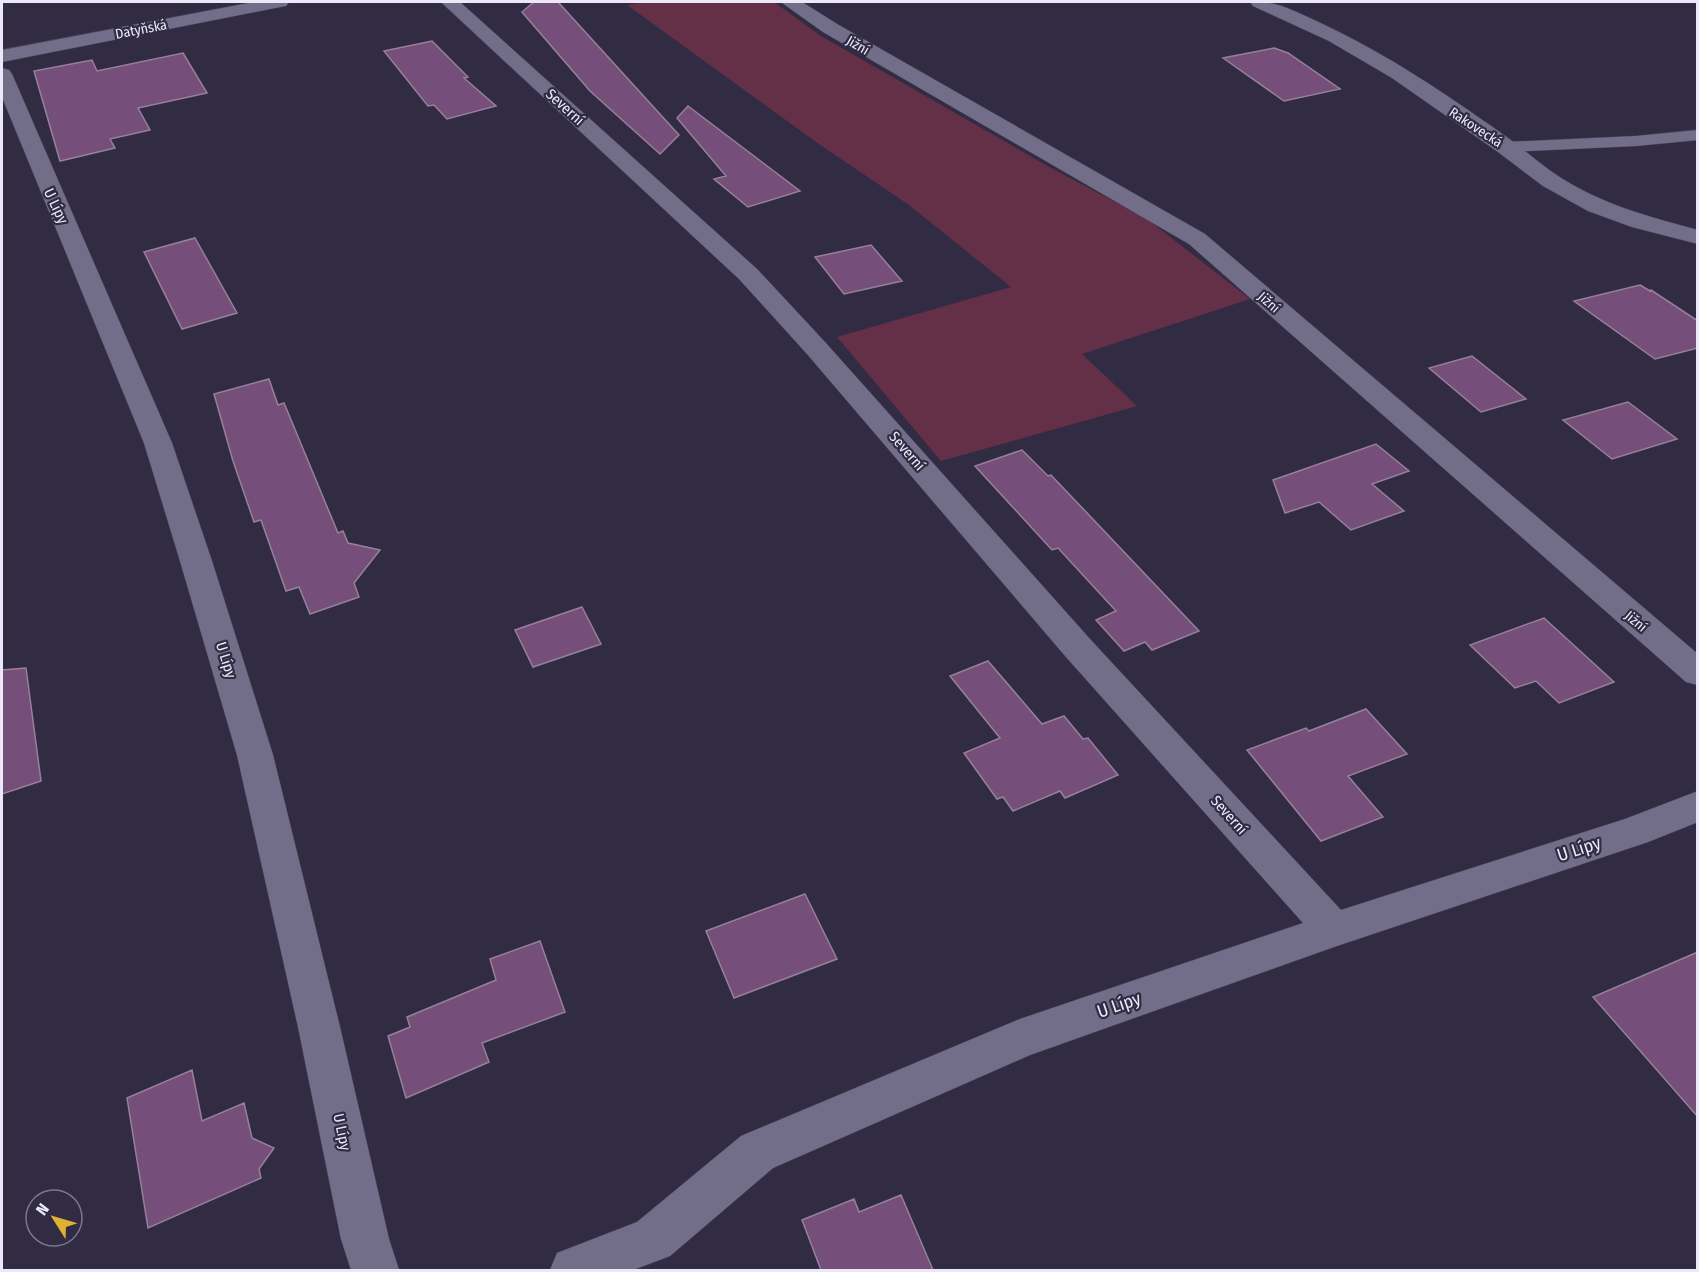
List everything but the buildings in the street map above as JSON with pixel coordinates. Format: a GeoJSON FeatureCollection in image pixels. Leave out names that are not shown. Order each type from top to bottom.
{"type":"FeatureCollection","features":[{"type":"Feature","properties":{"kind":"street","name":"Datyňská"},"geometry":{"type":"LineString","coordinates":[[2,56],[280,2]]}},
{"type":"Feature","properties":{"kind":"street","name":"Severní"},"geometry":{"type":"LineString","coordinates":[[450,2],[748,274],[816,348],[1078,648],[1334,930]]}},
{"type":"Feature","properties":{"kind":"street","name":"Jižní"},"geometry":{"type":"LineString","coordinates":[[790,2],[830,28],[1197,239],[1698,673]]}},
{"type":"Feature","properties":{"kind":"street","name":"Rakovecká"},"geometry":{"type":"LineString","coordinates":[[1259,2],[1345,42],[1399,75],[1506,147],[1551,181],[1596,206],[1628,218],[1698,237]]}},
{"type":"Feature","properties":{"kind":"street","name":"U Lípy"},"geometry":{"type":"LineString","coordinates":[[2,74],[158,443],[192,550],[255,755],[319,1027],[365,1239],[375,1270]]}},
{"type":"Feature","properties":{"kind":"street"},"geometry":{"type":"LineString","coordinates":[[1628,218],[1698,215]]}},
{"type":"Feature","properties":{"kind":"street","name":"U Lípy"},"geometry":{"type":"LineString","coordinates":[[574,1270],[653,1239],[757,1152],[1020,1040],[1334,930],[1635,831],[1698,806]]}},
{"type":"Feature","properties":{"kind":"lane"},"geometry":{"type":"LineString","coordinates":[[1506,147],[1636,141],[1698,135]]}},
{"type":"Feature","properties":{"kind":"shaded area"},"geometry":{"type":"Polygon","coordinates":[[[644,2],[774,2],[821,36],[1051,168],[1147,219],[1250,299],[1082,354],[1137,406],[941,461],[837,337],[1011,287],[909,205],[816,142],[627,5],[644,2]]]}}]}
